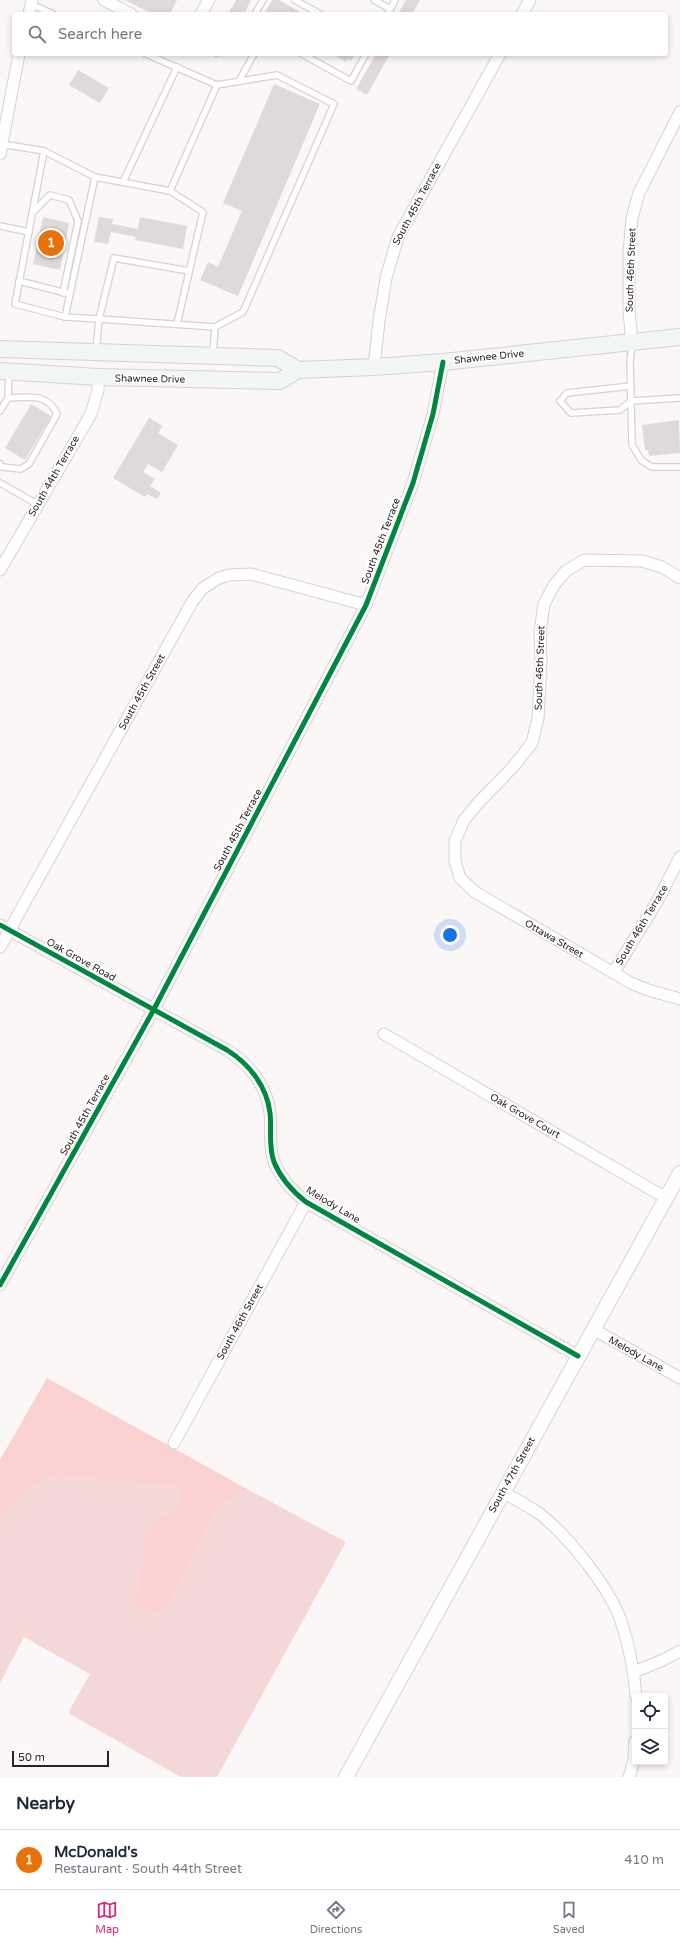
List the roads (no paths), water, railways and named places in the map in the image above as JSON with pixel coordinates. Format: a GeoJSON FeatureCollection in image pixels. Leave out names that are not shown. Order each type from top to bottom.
{"type":"FeatureCollection","features":[{"type":"Feature","properties":{"kind":"main road","name":"Shawnee Drive"},"geometry":{"type":"LineString","coordinates":[[4,371],[98,377],[280,380],[298,370],[443,362],[680,337]]}},
{"type":"Feature","properties":{"kind":"main road"},"geometry":{"type":"LineString","coordinates":[[0,349],[278,358],[298,370]]}},
{"type":"Feature","properties":{"kind":"main road"},"geometry":{"type":"LineString","coordinates":[[96,352],[98,377]]}},
{"type":"Feature","properties":{"kind":"main road"},"geometry":{"type":"LineString","coordinates":[[212,380],[213,357]]}},
{"type":"Feature","properties":{"kind":"street"},"geometry":{"type":"LineString","coordinates":[[104,0],[127,12]]}},
{"type":"Feature","properties":{"kind":"street"},"geometry":{"type":"LineString","coordinates":[[202,12],[209,0]]}},
{"type":"Feature","properties":{"kind":"street"},"geometry":{"type":"LineString","coordinates":[[523,12],[530,0]]}},
{"type":"Feature","properties":{"kind":"street"},"geometry":{"type":"LineString","coordinates":[[1,149],[19,56]]}},
{"type":"Feature","properties":{"kind":"street","name":"South 45th Terrace"},"geometry":{"type":"LineString","coordinates":[[374,367],[386,278],[398,237],[499,56]]}},
{"type":"Feature","properties":{"kind":"street","name":"South 46th Street"},"geometry":{"type":"LineString","coordinates":[[632,343],[629,311],[629,253],[632,218],[639,193],[680,112]]}},
{"type":"Feature","properties":{"kind":"street","name":"South 45th Terrace"},"geometry":{"type":"LineString","coordinates":[[0,1286],[153,1011],[366,605],[413,484],[433,414],[443,362]]}},
{"type":"Feature","properties":{"kind":"street","name":"South 44th Terrace"},"geometry":{"type":"LineString","coordinates":[[0,570],[37,504],[91,414],[98,390],[98,377]]}},
{"type":"Feature","properties":{"kind":"street","name":"South 46th Street"},"geometry":{"type":"LineString","coordinates":[[455,851],[455,842],[464,820],[478,802],[513,767],[532,743],[538,718],[541,661],[540,632],[544,604],[554,585],[566,571],[584,560],[642,561],[662,567],[680,578]]}},
{"type":"Feature","properties":{"kind":"street","name":"South 45th Street"},"geometry":{"type":"LineString","coordinates":[[0,947],[5,927],[192,602],[202,589],[219,578],[229,575],[251,574],[366,605]]}},
{"type":"Feature","properties":{"kind":"street","name":"Ottawa Street"},"geometry":{"type":"LineString","coordinates":[[455,851],[455,861],[460,878],[475,892],[631,983],[648,990],[680,999]]}},
{"type":"Feature","properties":{"kind":"street","name":"South 46th Terrace"},"geometry":{"type":"LineString","coordinates":[[614,972],[658,900],[680,857]]}},
{"type":"Feature","properties":{"kind":"street","name":"Oak Grove Road"},"geometry":{"type":"LineString","coordinates":[[5,927],[153,1011]]}},
{"type":"Feature","properties":{"kind":"street","name":"Melody Lane"},"geometry":{"type":"LineString","coordinates":[[153,1011],[237,1057],[259,1081],[267,1097],[270,1114],[270,1137],[275,1162],[281,1176],[293,1191],[306,1202],[578,1356]]}},
{"type":"Feature","properties":{"kind":"street","name":"Oak Grove Court"},"geometry":{"type":"LineString","coordinates":[[384,1034],[666,1198]]}},
{"type":"Feature","properties":{"kind":"street","name":"South 47th Street"},"geometry":{"type":"LineString","coordinates":[[346,1777],[680,1174]]}},
{"type":"Feature","properties":{"kind":"street","name":"South 46th Street"},"geometry":{"type":"LineString","coordinates":[[174,1443],[306,1202]]}},
{"type":"Feature","properties":{"kind":"street","name":"Melody Lane"},"geometry":{"type":"LineString","coordinates":[[593,1329],[680,1378]]}},
{"type":"Feature","properties":{"kind":"street"},"geometry":{"type":"LineString","coordinates":[[503,1492],[540,1514],[573,1547],[600,1582],[621,1620],[634,1672],[636,1693]]}},
{"type":"Feature","properties":{"kind":"street"},"geometry":{"type":"LineString","coordinates":[[634,1672],[680,1651]]}},
{"type":"Feature","properties":{"kind":"street"},"geometry":{"type":"LineString","coordinates":[[629,1777],[633,1765]]}},
{"type":"Feature","properties":{"kind":"lane"},"geometry":{"type":"LineString","coordinates":[[256,12],[263,0]]}},
{"type":"Feature","properties":{"kind":"lane"},"geometry":{"type":"LineString","coordinates":[[295,0],[316,12]]}},
{"type":"Feature","properties":{"kind":"lane"},"geometry":{"type":"LineString","coordinates":[[374,0],[389,12],[395,0]]}},
{"type":"Feature","properties":{"kind":"lane"},"geometry":{"type":"LineString","coordinates":[[30,6],[47,12]]}},
{"type":"Feature","properties":{"kind":"lane"},"geometry":{"type":"LineString","coordinates":[[44,151],[15,304],[65,317],[215,327],[243,312],[334,104],[277,75],[217,85],[150,56]]}},
{"type":"Feature","properties":{"kind":"lane"},"geometry":{"type":"LineString","coordinates":[[239,81],[253,56]]}},
{"type":"Feature","properties":{"kind":"lane"},"geometry":{"type":"LineString","coordinates":[[306,56],[351,81],[365,56]]}},
{"type":"Feature","properties":{"kind":"lane"},"geometry":{"type":"LineString","coordinates":[[123,182],[177,68]]}},
{"type":"Feature","properties":{"kind":"lane"},"geometry":{"type":"LineString","coordinates":[[170,191],[217,85]]}},
{"type":"Feature","properties":{"kind":"lane"},"geometry":{"type":"LineString","coordinates":[[1,149],[44,151],[95,177],[170,191],[203,212],[177,324]]}},
{"type":"Feature","properties":{"kind":"lane"},"geometry":{"type":"LineString","coordinates":[[66,293],[95,177]]}},
{"type":"Feature","properties":{"kind":"lane"},"geometry":{"type":"LineString","coordinates":[[33,212],[50,195],[69,200],[78,221],[66,293],[65,317]]}},
{"type":"Feature","properties":{"kind":"lane"},"geometry":{"type":"LineString","coordinates":[[0,226],[29,232]]}},
{"type":"Feature","properties":{"kind":"lane"},"geometry":{"type":"LineString","coordinates":[[96,352],[99,319],[114,258],[189,271]]}},
{"type":"Feature","properties":{"kind":"lane"},"geometry":{"type":"LineString","coordinates":[[19,281],[66,293]]}},
{"type":"Feature","properties":{"kind":"lane"},"geometry":{"type":"LineString","coordinates":[[213,357],[215,327]]}},
{"type":"Feature","properties":{"kind":"lane"},"geometry":{"type":"LineString","coordinates":[[632,343],[630,362],[632,445],[642,461],[652,467],[680,467]]}},
{"type":"Feature","properties":{"kind":"lane"},"geometry":{"type":"LineString","coordinates":[[0,411],[8,398],[4,371]]}},
{"type":"Feature","properties":{"kind":"lane"},"geometry":{"type":"LineString","coordinates":[[631,386],[567,393],[560,401],[572,414],[620,410],[631,401],[680,398]]}},
{"type":"Feature","properties":{"kind":"lane"},"geometry":{"type":"LineString","coordinates":[[0,464],[2,466],[21,469],[29,464],[57,414],[53,404],[42,398],[8,398]]}},
{"type":"Feature","properties":{"kind":"lane"},"geometry":{"type":"LineString","coordinates":[[0,483],[37,504]]}},
{"type":"Feature","properties":{"kind":"place","name":"McDonald's"},"geometry":{"type":"Point","coordinates":[51,243]}}]}
